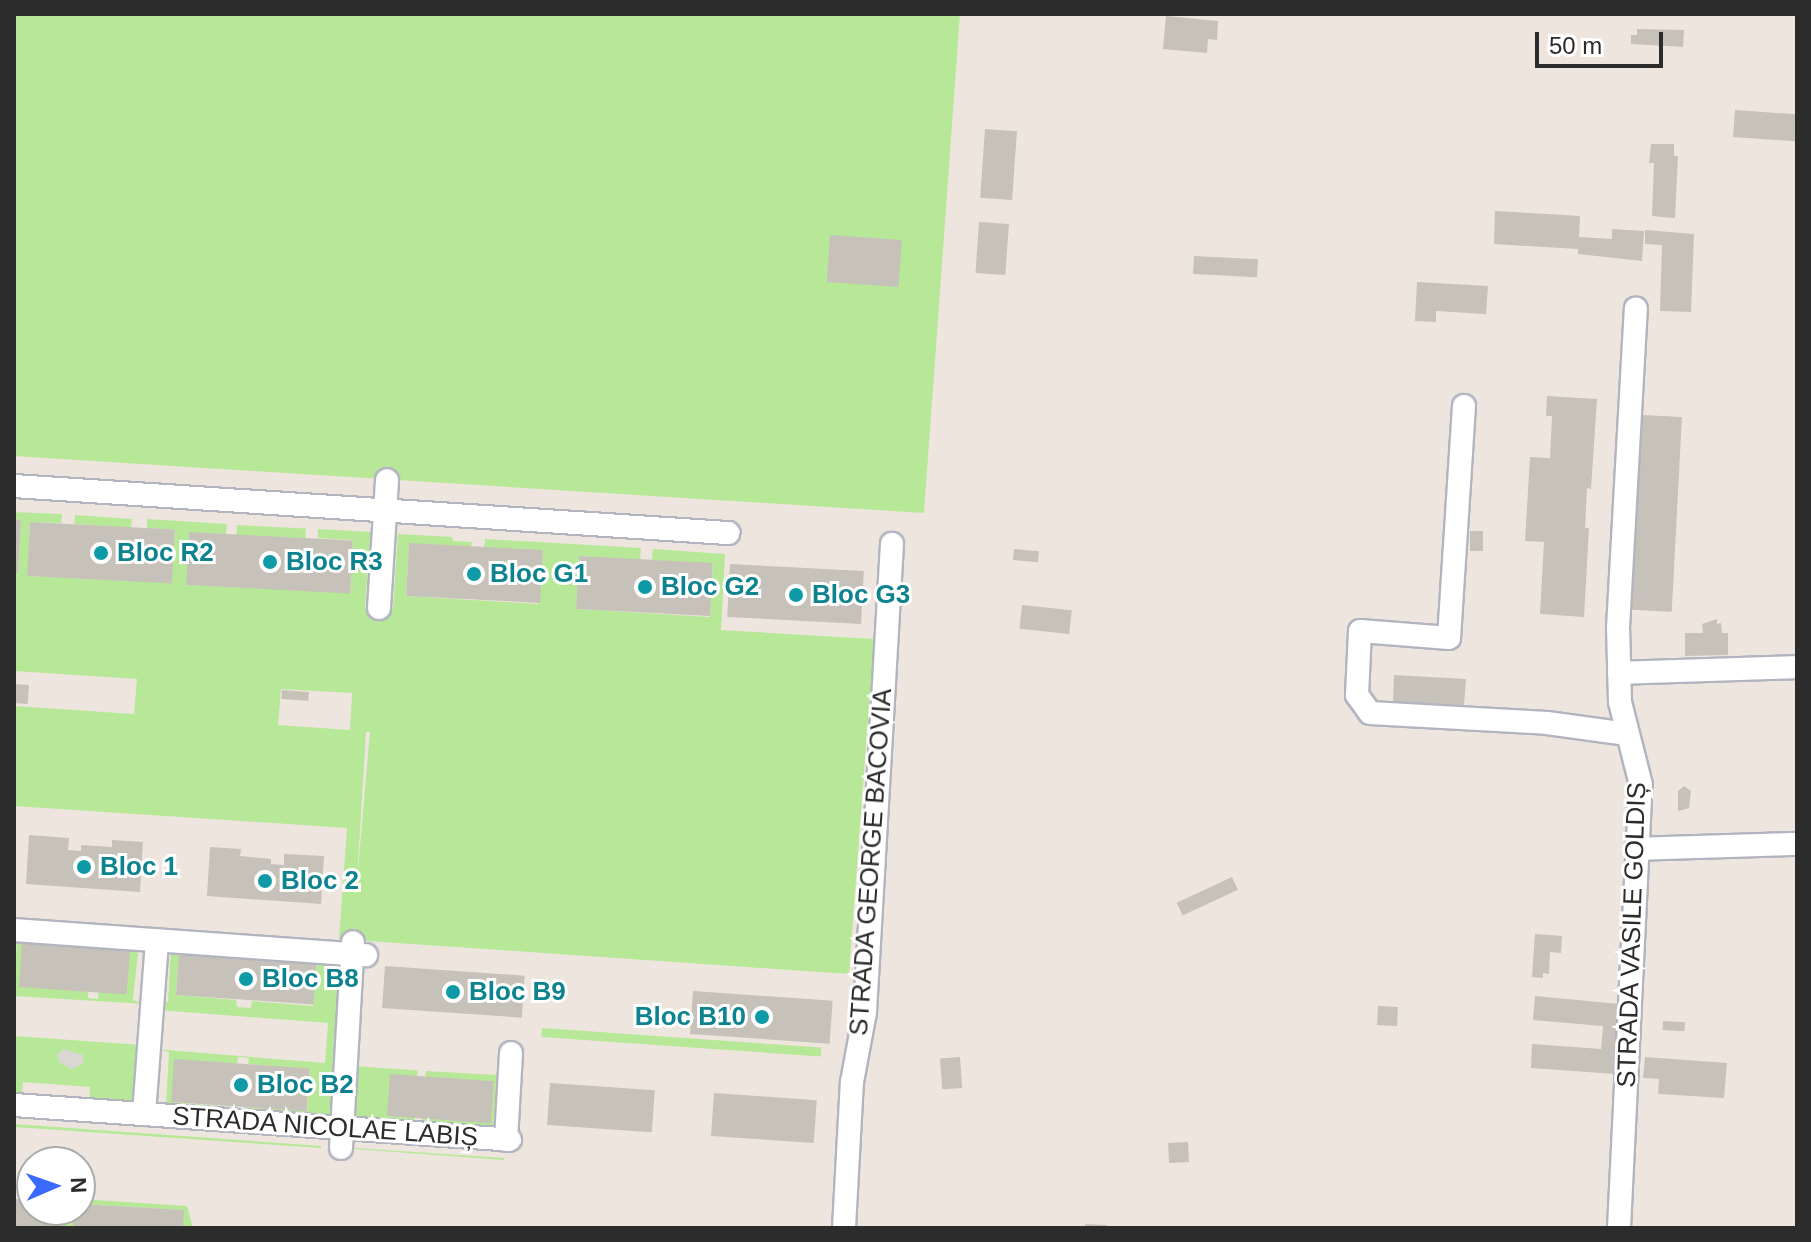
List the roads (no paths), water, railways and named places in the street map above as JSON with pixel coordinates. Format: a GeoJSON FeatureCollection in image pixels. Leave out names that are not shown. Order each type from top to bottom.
{"type":"FeatureCollection","features":[{"type":"Feature","properties":{"kind":"street","name":"STRADA VASILE GOLDIȘ"},"geometry":{"type":"LineString","coordinates":[[1619,1228],[1641,785],[1620,702],[1618,628],[1636,309]]}},
{"type":"Feature","properties":{"kind":"street"},"geometry":{"type":"LineString","coordinates":[[1464,406],[1449,638],[1360,631],[1357,695],[1370,713],[1547,723],[1627,734]]}},
{"type":"Feature","properties":{"kind":"street"},"geometry":{"type":"LineString","coordinates":[[379,608],[387,480]]}},
{"type":"Feature","properties":{"kind":"street"},"geometry":{"type":"LineString","coordinates":[[14,486],[728,533]]}},
{"type":"Feature","properties":{"kind":"street","name":"STRADA GEORGE BACOVIA"},"geometry":{"type":"LineString","coordinates":[[844,1228],[852,1082],[865,1012],[892,544]]}},
{"type":"Feature","properties":{"kind":"street"},"geometry":{"type":"LineString","coordinates":[[1619,673],[1797,667]]}},
{"type":"Feature","properties":{"kind":"street"},"geometry":{"type":"LineString","coordinates":[[1636,849],[1797,844]]}},
{"type":"Feature","properties":{"kind":"street"},"geometry":{"type":"LineString","coordinates":[[14,930],[357,950],[341,1138]]}},
{"type":"Feature","properties":{"kind":"street","name":"STRADA NICOLAE LABIȘ"},"geometry":{"type":"LineString","coordinates":[[144,1114],[157,940]]}},
{"type":"Feature","properties":{"kind":"street","name":"STRADA NICOLAE LABIȘ"},"geometry":{"type":"LineString","coordinates":[[14,1105],[144,1114],[341,1138],[508,1140],[511,1053]]}},
{"type":"Feature","properties":{"kind":"place","name":"Bloc R2"},"geometry":{"type":"Point","coordinates":[101,553]}},
{"type":"Feature","properties":{"kind":"place","name":"Bloc R3"},"geometry":{"type":"Point","coordinates":[270,562]}},
{"type":"Feature","properties":{"kind":"place","name":"Bloc G1"},"geometry":{"type":"Point","coordinates":[474,574]}},
{"type":"Feature","properties":{"kind":"place","name":"Bloc G2"},"geometry":{"type":"Point","coordinates":[645,587]}},
{"type":"Feature","properties":{"kind":"place","name":"Bloc G3"},"geometry":{"type":"Point","coordinates":[796,595]}},
{"type":"Feature","properties":{"kind":"place","name":"Bloc 1"},"geometry":{"type":"Point","coordinates":[84,867]}},
{"type":"Feature","properties":{"kind":"place","name":"Bloc 2"},"geometry":{"type":"Point","coordinates":[265,881]}},
{"type":"Feature","properties":{"kind":"place","name":"Bloc B8"},"geometry":{"type":"Point","coordinates":[246,979]}},
{"type":"Feature","properties":{"kind":"place","name":"Bloc B9"},"geometry":{"type":"Point","coordinates":[453,992]}},
{"type":"Feature","properties":{"kind":"place","name":"Bloc B10"},"geometry":{"type":"Point","coordinates":[762,1017]}},
{"type":"Feature","properties":{"kind":"place","name":"Bloc B2"},"geometry":{"type":"Point","coordinates":[241,1085]}}]}
